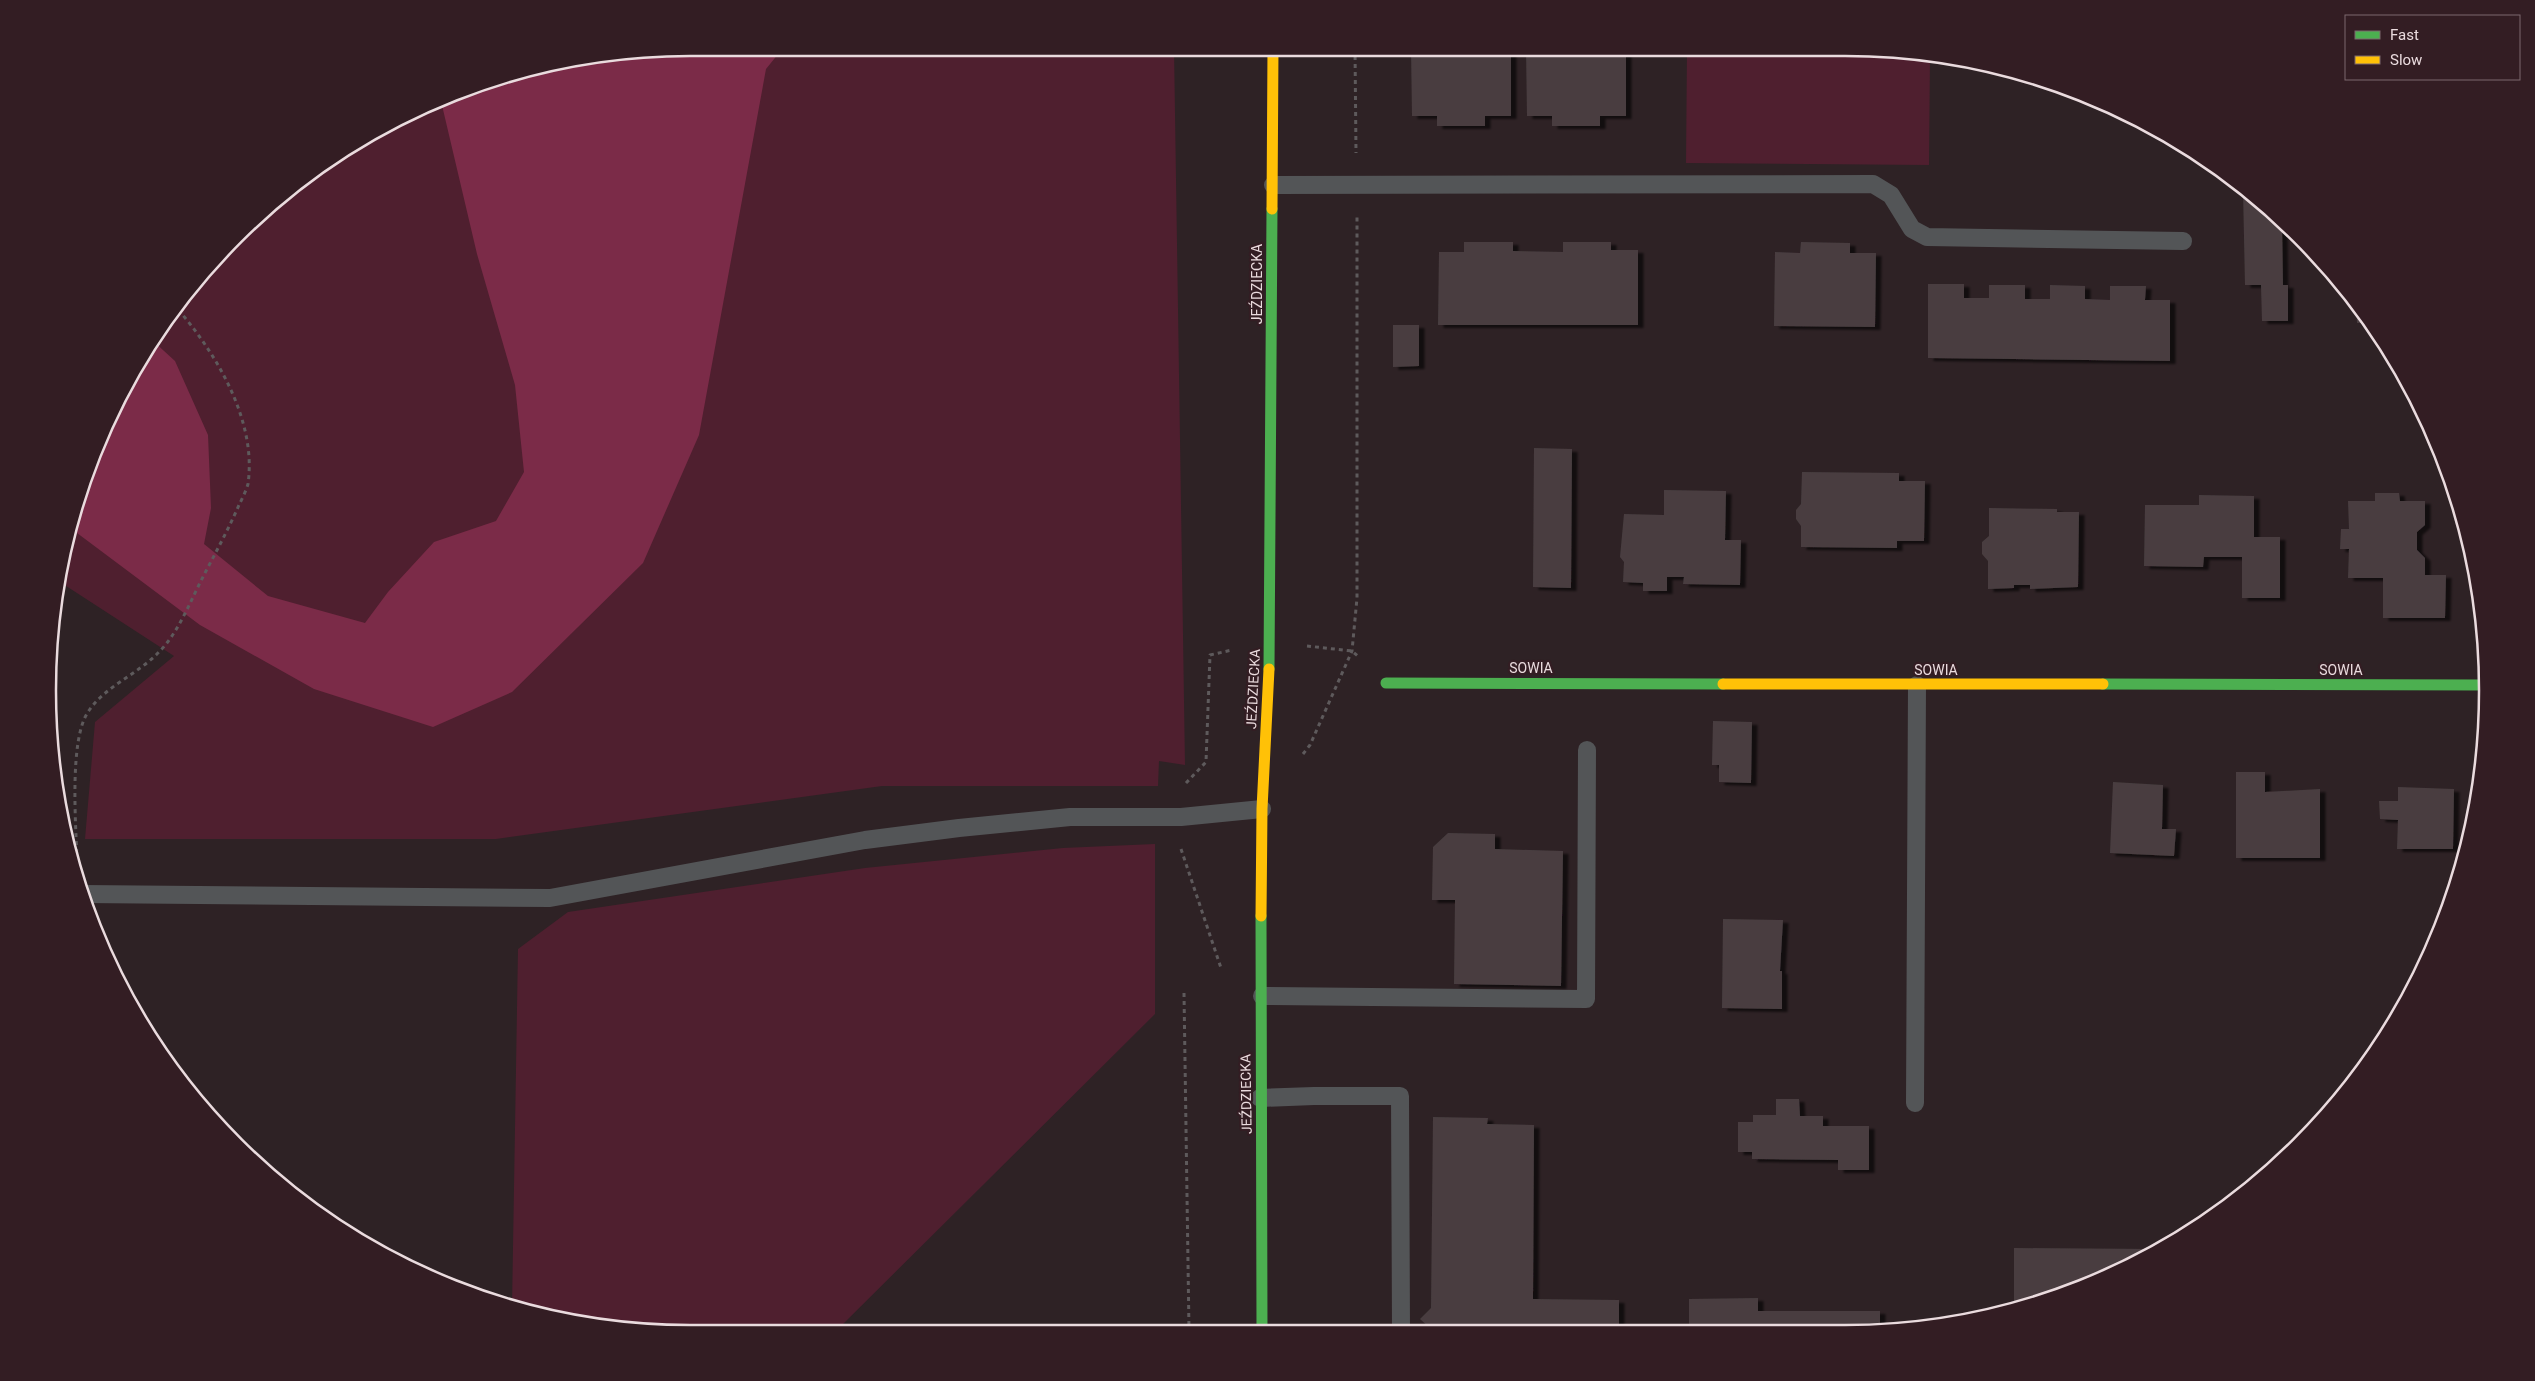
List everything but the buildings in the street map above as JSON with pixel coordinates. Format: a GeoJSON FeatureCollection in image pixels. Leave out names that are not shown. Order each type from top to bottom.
{"type":"FeatureCollection","features":[{"type":"Feature","properties":{"kind":"street","name":"JEŹDZIECKA"},"geometry":{"type":"LineString","coordinates":[[1262,1325],[1263,1174],[1260,1098],[1262,809],[1270,643],[1273,56]]}},
{"type":"Feature","properties":{"kind":"street","name":"SOWIA"},"geometry":{"type":"LineString","coordinates":[[1386,683],[2479,685]]}},
{"type":"Feature","properties":{"kind":"lane"},"geometry":{"type":"LineString","coordinates":[[1273,185],[1873,184],[1891,195],[1912,230],[1927,237],[2183,241]]}},
{"type":"Feature","properties":{"kind":"lane"},"geometry":{"type":"LineString","coordinates":[[1916,1102],[1917,685]]}},
{"type":"Feature","properties":{"kind":"lane"},"geometry":{"type":"LineString","coordinates":[[1262,996],[1586,999],[1587,750]]}},
{"type":"Feature","properties":{"kind":"lane"},"geometry":{"type":"LineString","coordinates":[[90,894],[550,898],[865,840],[940,830],[1070,816],[1181,817],[1262,809]]}},
{"type":"Feature","properties":{"kind":"lane"},"geometry":{"type":"LineString","coordinates":[[1260,1098],[1400,1096],[1400,1325]]}},
{"type":"Feature","properties":{"kind":"path"},"geometry":{"type":"LineString","coordinates":[[1299,759],[1310,745],[1352,651],[1357,598],[1355,56]]}},
{"type":"Feature","properties":{"kind":"path"},"geometry":{"type":"LineString","coordinates":[[77,850],[76,798],[79,732],[88,712],[102,696],[158,654],[177,627],[248,485],[247,452],[242,419],[227,382],[211,352],[181,313]]}},
{"type":"Feature","properties":{"kind":"path"},"geometry":{"type":"LineString","coordinates":[[1262,996],[1225,980],[1182,851],[1181,817],[1186,784],[1206,762],[1210,655],[1270,643],[1352,651],[1386,683]]}},
{"type":"Feature","properties":{"kind":"path"},"geometry":{"type":"LineString","coordinates":[[1184,993],[1189,1325]]}},
{"type":"Feature","properties":{"kind":"shaded area"},"geometry":{"type":"Polygon","coordinates":[[[690,56],[1174,56],[1185,765],[1159,761],[1158,786],[882,786],[496,839],[85,839],[95,722],[174,656],[65,585],[78,526],[105,448],[141,373],[187,304],[214,272],[242,242],[304,187],[373,141],[448,105],[487,90],[567,68],[608,62],[690,56]]]}},
{"type":"Feature","properties":{"kind":"shaded area"},"geometry":{"type":"Polygon","coordinates":[[[777,56],[766,69],[699,435],[643,563],[512,692],[433,727],[314,689],[200,625],[76,533],[90,487],[105,448],[141,373],[158,346],[175,361],[208,435],[211,508],[204,544],[268,596],[365,623],[388,592],[434,542],[496,521],[524,472],[515,385],[477,254],[443,107],[487,90],[567,68],[649,58],[777,56]]]}},
{"type":"Feature","properties":{"kind":"shaded area"},"geometry":{"type":"Polygon","coordinates":[[[1687,56],[1844,56],[1930,62],[1929,165],[1686,163],[1687,56]]]}},
{"type":"Feature","properties":{"kind":"shaded area"},"geometry":{"type":"Polygon","coordinates":[[[1155,844],[1155,1014],[842,1325],[690,1325],[649,1323],[567,1313],[512,1299],[518,949],[568,912],[865,868],[1063,848],[1155,844]]]}},
{"type":"Feature","properties":{"kind":"traffic: fast"},"geometry":{"type":"LineString","coordinates":[[1269,669],[1272,209]]}},
{"type":"Feature","properties":{"kind":"traffic: fast"},"geometry":{"type":"LineString","coordinates":[[1386,683],[1723,684]]}},
{"type":"Feature","properties":{"kind":"traffic: fast"},"geometry":{"type":"LineString","coordinates":[[2103,684],[2479,685]]}},
{"type":"Feature","properties":{"kind":"traffic: fast"},"geometry":{"type":"LineString","coordinates":[[1261,916],[1262,1325]]}},
{"type":"Feature","properties":{"kind":"traffic: slow"},"geometry":{"type":"LineString","coordinates":[[1272,209],[1273,56]]}},
{"type":"Feature","properties":{"kind":"traffic: slow"},"geometry":{"type":"LineString","coordinates":[[1261,916],[1262,809],[1269,669]]}},
{"type":"Feature","properties":{"kind":"traffic: slow"},"geometry":{"type":"LineString","coordinates":[[1723,684],[2103,684]]}}]}
